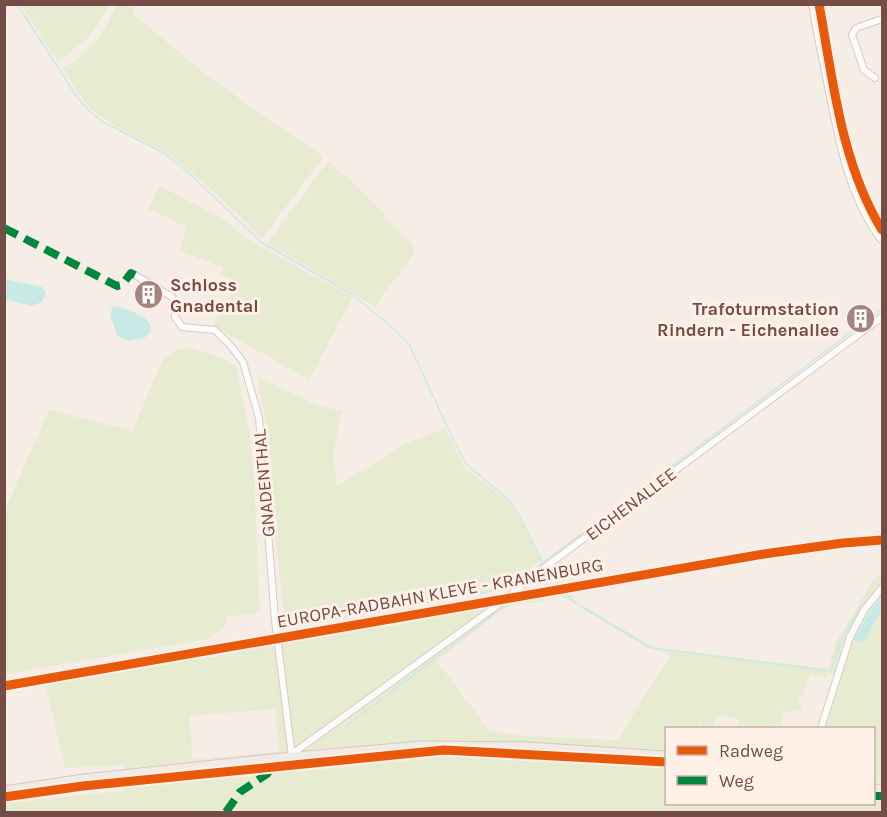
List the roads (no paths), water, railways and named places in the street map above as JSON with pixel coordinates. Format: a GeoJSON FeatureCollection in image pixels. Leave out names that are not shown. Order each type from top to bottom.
{"type":"FeatureCollection","features":[{"type":"Feature","properties":{"kind":"main road"},"geometry":{"type":"LineString","coordinates":[[813,4],[843,152],[859,198],[882,238]]}},
{"type":"Feature","properties":{"kind":"main road"},"geometry":{"type":"LineString","coordinates":[[4,791],[84,779],[292,755],[422,746],[468,745],[591,750],[665,756]]}},
{"type":"Feature","properties":{"kind":"street"},"geometry":{"type":"LineString","coordinates":[[875,78],[864,70],[852,35],[856,28],[882,19]]}},
{"type":"Feature","properties":{"kind":"street","name":"GNADENTHAL"},"geometry":{"type":"LineString","coordinates":[[135,275],[172,297],[175,302],[175,317],[182,327],[212,329],[231,345],[243,362],[259,418],[275,620],[292,755]]}},
{"type":"Feature","properties":{"kind":"street","name":"EICHENALLEE"},"geometry":{"type":"LineString","coordinates":[[292,755],[494,608],[547,566],[882,317]]}},
{"type":"Feature","properties":{"kind":"street"},"geometry":{"type":"LineString","coordinates":[[822,727],[850,637],[864,610],[882,588]]}},
{"type":"Feature","properties":{"kind":"water"},"geometry":{"type":"Polygon","coordinates":[[[4,279],[42,287],[46,293],[42,302],[31,306],[5,299],[4,279]]]}},
{"type":"Feature","properties":{"kind":"water"},"geometry":{"type":"Polygon","coordinates":[[[117,306],[145,318],[151,326],[151,332],[144,338],[128,341],[117,335],[110,315],[112,308],[117,306]]]}},
{"type":"Feature","properties":{"kind":"water"},"geometry":{"type":"Polygon","coordinates":[[[882,596],[881,609],[863,643],[855,641],[854,638],[882,596]]]}},
{"type":"Feature","properties":{"kind":"waterway"},"geometry":{"type":"LineString","coordinates":[[17,4],[77,97],[90,112],[105,123],[164,153],[189,173],[261,242],[353,295],[409,344],[467,465],[504,496],[517,511],[544,566]]}},
{"type":"Feature","properties":{"kind":"waterway"},"geometry":{"type":"LineString","coordinates":[[282,629],[509,588],[882,309]]}},
{"type":"Feature","properties":{"kind":"waterway"},"geometry":{"type":"LineString","coordinates":[[547,570],[563,579],[566,594],[575,603]]}},
{"type":"Feature","properties":{"kind":"waterway"},"geometry":{"type":"LineString","coordinates":[[581,606],[651,648],[831,671],[842,638],[853,619],[882,583]]}},
{"type":"Feature","properties":{"kind":"waterway"},"geometry":{"type":"LineString","coordinates":[[501,609],[510,604],[566,594]]}},
{"type":"Feature","properties":{"kind":"waterway"},"geometry":{"type":"LineString","coordinates":[[346,726],[494,614]]}},
{"type":"Feature","properties":{"kind":"railway"},"geometry":{"type":"LineString","coordinates":[[4,683],[762,550],[836,540],[882,537]]}},
{"type":"Feature","properties":{"kind":"place","name":"Schloss Gnadental"},"geometry":{"type":"Point","coordinates":[149,295]}},
{"type":"Feature","properties":{"kind":"place","name":"Trafoturmstation Rindern - Eichenallee"},"geometry":{"type":"Point","coordinates":[860,319]}}]}
